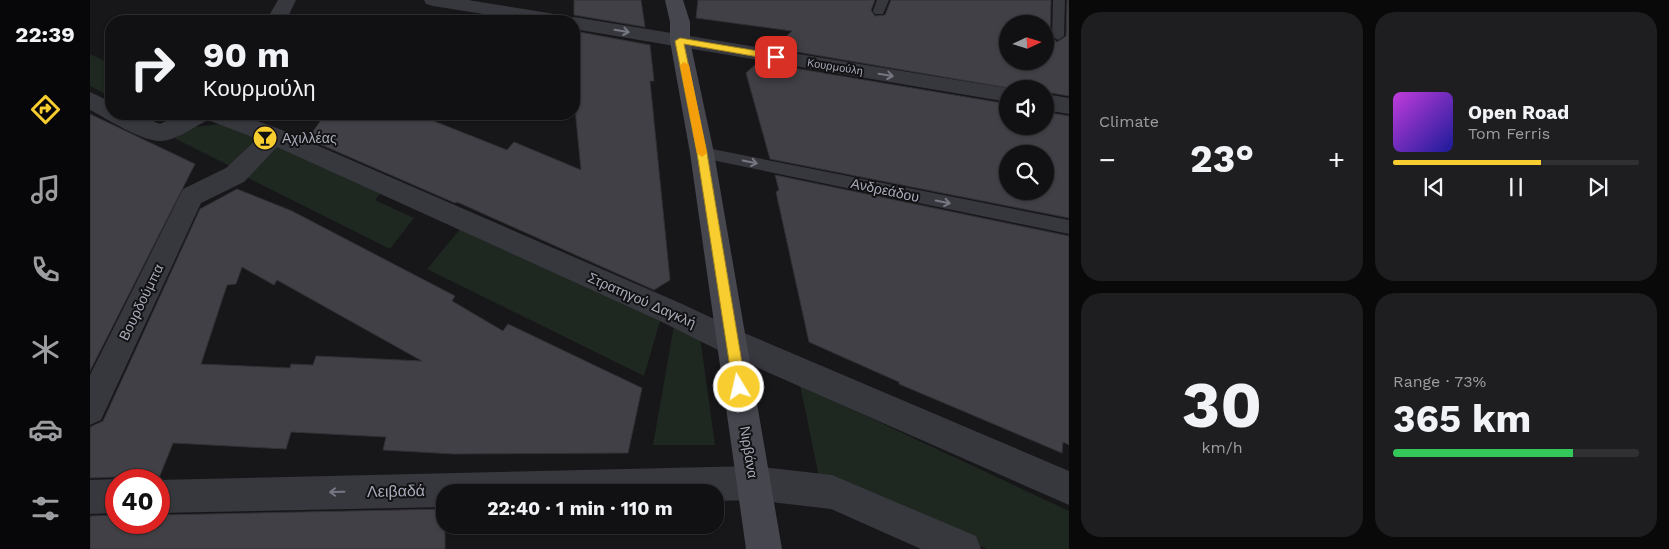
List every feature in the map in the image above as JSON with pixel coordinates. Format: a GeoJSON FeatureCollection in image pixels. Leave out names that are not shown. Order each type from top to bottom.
{"type":"FeatureCollection","features":[{"type":"Feature","properties":{"kind":"street"},"geometry":{"type":"LineString","coordinates":[[279,15],[287,0]]}},
{"type":"Feature","properties":{"kind":"street"},"geometry":{"type":"LineString","coordinates":[[433,0],[525,15]]}},
{"type":"Feature","properties":{"kind":"street","name":"Νιρβάνα"},"geometry":{"type":"LineString","coordinates":[[674,0],[680,22],[680,41],[702,153],[764,549]]}},
{"type":"Feature","properties":{"kind":"street","name":"Κουρμούλη"},"geometry":{"type":"LineString","coordinates":[[580,24],[999,94]]}},
{"type":"Feature","properties":{"kind":"street"},"geometry":{"type":"LineString","coordinates":[[90,100],[105,108]]}},
{"type":"Feature","properties":{"kind":"street"},"geometry":{"type":"LineString","coordinates":[[1054,104],[1069,106]]}},
{"type":"Feature","properties":{"kind":"street"},"geometry":{"type":"LineString","coordinates":[[129,120],[150,131],[162,133],[188,120]]}},
{"type":"Feature","properties":{"kind":"street","name":"Στρατηγού Δαγκλή"},"geometry":{"type":"LineString","coordinates":[[237,120],[670,312],[732,342],[1069,488]]}},
{"type":"Feature","properties":{"kind":"street","name":"Βουρδούμπα"},"geometry":{"type":"LineString","coordinates":[[90,409],[192,196],[234,175],[274,136]]}},
{"type":"Feature","properties":{"kind":"street"},"geometry":{"type":"LineString","coordinates":[[754,483],[832,492],[963,549]]}},
{"type":"Feature","properties":{"kind":"street","name":"Λειβαδά"},"geometry":{"type":"LineString","coordinates":[[170,496],[754,483]]}},
{"type":"Feature","properties":{"kind":"street"},"geometry":{"type":"LineString","coordinates":[[90,497],[105,496]]}},
{"type":"Feature","properties":{"kind":"lane"},"geometry":{"type":"LineString","coordinates":[[1058,36],[1060,0]]}},
{"type":"Feature","properties":{"kind":"lane","name":"Ανδρεάδου"},"geometry":{"type":"LineString","coordinates":[[702,153],[1069,228]]}},
{"type":"Feature","properties":{"kind":"shaded area"},"geometry":{"type":"Polygon","coordinates":[[[90,54],[105,61],[105,94],[90,86],[90,54]]]}},
{"type":"Feature","properties":{"kind":"shaded area"},"geometry":{"type":"Polygon","coordinates":[[[220,124],[264,140],[234,168],[174,138],[194,127],[220,124]]]}},
{"type":"Feature","properties":{"kind":"shaded area"},"geometry":{"type":"Polygon","coordinates":[[[277,144],[382,192],[375,200],[414,218],[390,249],[244,176],[277,144]]]}},
{"type":"Feature","properties":{"kind":"shaded area"},"geometry":{"type":"Polygon","coordinates":[[[461,228],[661,318],[644,376],[427,269],[461,228]]]}},
{"type":"Feature","properties":{"kind":"shaded area"},"geometry":{"type":"Polygon","coordinates":[[[674,325],[700,336],[715,445],[653,445],[674,325]]]}},
{"type":"Feature","properties":{"kind":"shaded area"},"geometry":{"type":"Polygon","coordinates":[[[800,385],[1069,511],[1069,549],[987,549],[819,477],[800,385]]]}},
{"type":"Feature","properties":{"kind":"building"},"geometry":{"type":"Polygon","coordinates":[[[574,0],[641,0],[645,27],[580,15],[574,15],[574,0]]]}},
{"type":"Feature","properties":{"kind":"building"},"geometry":{"type":"Polygon","coordinates":[[[698,0],[875,0],[871,10],[875,16],[885,15],[891,0],[1051,0],[1051,15],[999,15],[999,70],[1054,70],[1054,39],[1057,42],[1066,36],[1067,0],[1069,0],[1069,96],[1054,94],[1054,80],[999,80],[999,86],[774,48],[792,31],[696,18],[698,0]]]}},
{"type":"Feature","properties":{"kind":"building"},"geometry":{"type":"Polygon","coordinates":[[[580,32],[650,45],[654,81],[650,81],[670,280],[654,290],[457,202],[455,203],[308,139],[321,120],[431,120],[507,150],[514,142],[581,170],[576,120],[580,120],[580,32]]]}},
{"type":"Feature","properties":{"kind":"building"},"geometry":{"type":"Polygon","coordinates":[[[758,62],[999,102],[999,135],[1054,135],[1054,114],[1069,116],[1069,218],[770,159],[746,73],[758,62]]]}},
{"type":"Feature","properties":{"kind":"building"},"geometry":{"type":"Polygon","coordinates":[[[90,114],[195,164],[90,371],[90,114]]]}},
{"type":"Feature","properties":{"kind":"building"},"geometry":{"type":"Polygon","coordinates":[[[775,175],[1069,236],[1069,445],[1063,442],[1062,453],[899,384],[899,382],[809,342],[776,192],[779,190],[775,175]]]}},
{"type":"Feature","properties":{"kind":"building"},"geometry":{"type":"Polygon","coordinates":[[[237,189],[292,211],[455,296],[452,301],[503,331],[508,324],[642,388],[628,453],[454,454],[383,450],[386,437],[291,432],[286,449],[173,443],[163,469],[105,469],[105,477],[90,478],[90,427],[103,421],[200,209],[237,189]],[[242,267],[236,284],[227,285],[201,364],[290,368],[291,364],[313,365],[316,356],[422,361],[277,280],[274,285],[242,267]]]}},
{"type":"Feature","properties":{"kind":"building"},"geometry":{"type":"Polygon","coordinates":[[[436,509],[436,534],[445,534],[445,549],[90,549],[90,516],[105,515],[105,534],[170,534],[170,515],[436,509]]]}},
{"type":"Feature","properties":{"kind":"slow traffic"},"geometry":{"type":"LineString","coordinates":[[684,65],[702,153]]}},
{"type":"Feature","properties":{"kind":"place","name":"Αχιλλέας"},"geometry":{"type":"Point","coordinates":[265,138]}},
{"type":"Feature","properties":{"kind":"route"},"geometry":{"type":"LineString","coordinates":[[739,387],[702,153],[680,41],[776,57]]}}]}
